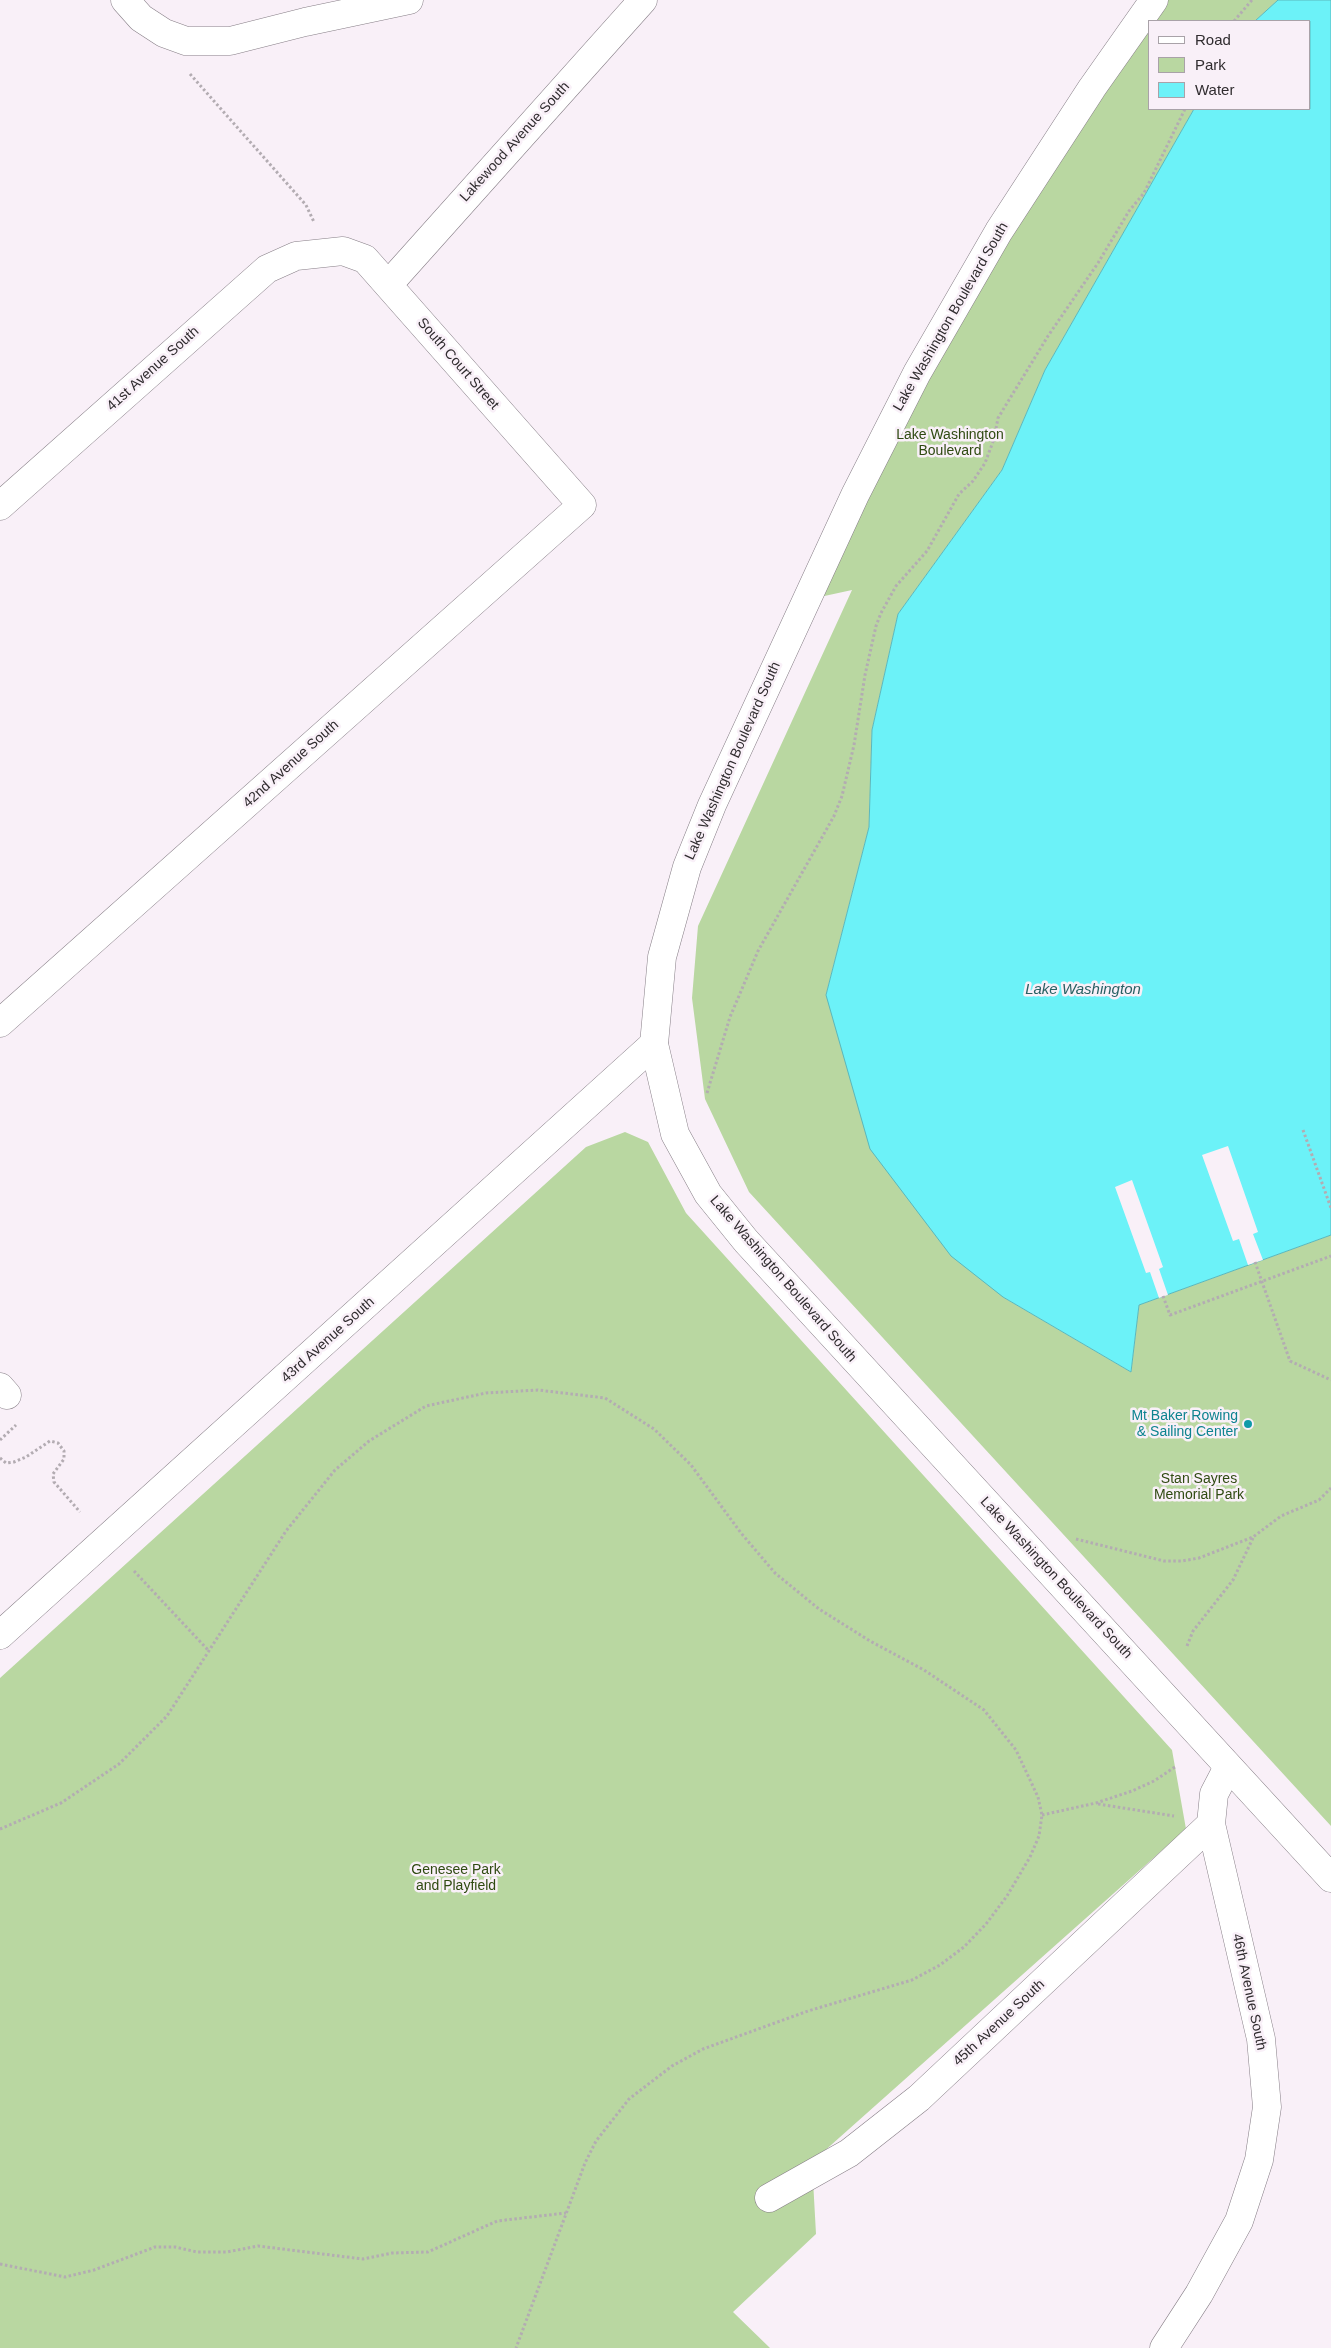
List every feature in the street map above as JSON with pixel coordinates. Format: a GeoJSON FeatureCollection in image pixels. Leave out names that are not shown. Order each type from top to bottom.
{"type":"FeatureCollection","features":[{"type":"Feature","properties":{"kind":"street"},"geometry":{"type":"LineString","coordinates":[[125,0],[141,18],[164,33],[186,41],[230,41],[305,22],[409,0]]}},
{"type":"Feature","properties":{"kind":"street"},"geometry":{"type":"LineString","coordinates":[[305,22],[324,0]]}},
{"type":"Feature","properties":{"kind":"street","name":"Lakewood Avenue South"},"geometry":{"type":"LineString","coordinates":[[388,285],[643,0]]}},
{"type":"Feature","properties":{"kind":"street","name":"Lake Washington Boulevard South"},"geometry":{"type":"LineString","coordinates":[[1154,0],[1092,88],[999,231],[917,373],[855,495],[716,796],[687,867],[662,957],[654,1044],[675,1134],[708,1194],[778,1276],[1331,1878]]}},
{"type":"Feature","properties":{"kind":"street","name":"South Court Street"},"geometry":{"type":"LineString","coordinates":[[316,241],[365,259],[582,506]]}},
{"type":"Feature","properties":{"kind":"street","name":"41st Avenue South"},"geometry":{"type":"LineString","coordinates":[[0,506],[267,269],[296,256],[316,241]]}},
{"type":"Feature","properties":{"kind":"street","name":"42nd Avenue South"},"geometry":{"type":"LineString","coordinates":[[0,1023],[582,506]]}},
{"type":"Feature","properties":{"kind":"street","name":"43rd Avenue South"},"geometry":{"type":"LineString","coordinates":[[0,1635],[654,1044]]}},
{"type":"Feature","properties":{"kind":"street","name":"46th Avenue South"},"geometry":{"type":"LineString","coordinates":[[1164,2348],[1199,2294],[1239,2221],[1259,2160],[1267,2107],[1261,2039],[1211,1824],[1214,1794],[1228,1768]]}},
{"type":"Feature","properties":{"kind":"street","name":"45th Avenue South"},"geometry":{"type":"LineString","coordinates":[[769,2198],[849,2153],[919,2098],[1211,1824]]}},
{"type":"Feature","properties":{"kind":"path"},"geometry":{"type":"LineString","coordinates":[[1235,20],[1252,0]]}},
{"type":"Feature","properties":{"kind":"path"},"geometry":{"type":"LineString","coordinates":[[190,74],[306,205],[314,217],[316,241]]}},
{"type":"Feature","properties":{"kind":"path"},"geometry":{"type":"LineString","coordinates":[[707,1093],[730,1017],[754,958],[834,816],[842,796],[854,745],[865,675],[876,626],[881,613],[896,586],[927,551],[959,494],[973,481],[985,463],[994,439],[998,418],[1048,336],[1098,263],[1129,211],[1144,193],[1185,110]]}},
{"type":"Feature","properties":{"kind":"path"},"geometry":{"type":"LineString","coordinates":[[1303,1130],[1331,1208]]}},
{"type":"Feature","properties":{"kind":"path"},"geometry":{"type":"LineString","coordinates":[[1163,1296],[1170,1315],[1331,1256]]}},
{"type":"Feature","properties":{"kind":"path"},"geometry":{"type":"LineString","coordinates":[[1255,1262],[1290,1361],[1331,1380]]}},
{"type":"Feature","properties":{"kind":"path"},"geometry":{"type":"LineString","coordinates":[[0,1829],[61,1803],[119,1764],[167,1716],[286,1531],[335,1470],[369,1441],[426,1406],[486,1393],[538,1390],[605,1398],[654,1429],[690,1465],[741,1533],[775,1573],[819,1609],[870,1641],[932,1675],[984,1710],[1016,1750],[1038,1797],[1042,1815],[1039,1836],[1030,1857],[1007,1896],[986,1924],[964,1947],[940,1965],[912,1980],[808,2011],[703,2049],[672,2066],[629,2099],[596,2141],[581,2171],[516,2348]]}},
{"type":"Feature","properties":{"kind":"path"},"geometry":{"type":"LineString","coordinates":[[0,1458],[6,1463],[14,1462],[26,1458],[50,1441],[58,1443],[64,1451],[64,1460],[54,1474],[54,1482],[80,1512]]}},
{"type":"Feature","properties":{"kind":"path"},"geometry":{"type":"LineString","coordinates":[[1076,1538],[1164,1561],[1200,1558],[1253,1537],[1281,1516],[1319,1500],[1331,1488]]}},
{"type":"Feature","properties":{"kind":"path"},"geometry":{"type":"LineString","coordinates":[[1186,1646],[1198,1625],[1233,1580],[1253,1537]]}},
{"type":"Feature","properties":{"kind":"path"},"geometry":{"type":"LineString","coordinates":[[134,1571],[208,1650]]}},
{"type":"Feature","properties":{"kind":"path"},"geometry":{"type":"LineString","coordinates":[[1042,1815],[1096,1804],[1154,1781],[1175,1767]]}},
{"type":"Feature","properties":{"kind":"path"},"geometry":{"type":"LineString","coordinates":[[1096,1804],[1179,1816]]}},
{"type":"Feature","properties":{"kind":"path"},"geometry":{"type":"LineString","coordinates":[[0,2264],[65,2277],[94,2270],[156,2247],[197,2252],[227,2252],[258,2246],[363,2259],[392,2253],[428,2252],[497,2221],[566,2213]]}},
{"type":"Feature","properties":{"kind":"green space","name":"Stan Sayres Memorial Park"},"geometry":{"type":"Polygon","coordinates":[[[1154,0],[1278,0],[1256,20],[1148,20],[1148,110],[1193,110],[1045,370],[1002,470],[898,614],[872,730],[869,827],[826,995],[1003,1297],[1131,1372],[1139,1305],[1331,1235],[1331,1826],[749,1192],[705,1099],[692,998],[698,926],[852,590],[806,600],[855,495],[1154,0]]]}},
{"type":"Feature","properties":{"kind":"green space","name":"Genesee Park and Playfield"},"geometry":{"type":"Polygon","coordinates":[[[625,1132],[648,1142],[686,1213],[1172,1750],[1186,1829],[812,2162],[816,2234],[733,2312],[770,2348],[0,2348],[0,1678],[586,1147],[625,1132]]]}},
{"type":"Feature","properties":{"kind":"water","name":"Lake Washington"},"geometry":{"type":"Polygon","coordinates":[[[1278,0],[1331,0],[1331,1235],[1139,1305],[1131,1372],[1003,1297],[951,1256],[870,1149],[826,995],[869,827],[872,730],[898,614],[1002,470],[1045,370],[1193,110],[1311,110],[1311,20],[1256,20],[1278,0]]]}},
{"type":"Feature","properties":{"kind":"pier"},"geometry":{"type":"Polygon","coordinates":[[[1228,1146],[1258,1232],[1253,1234],[1263,1260],[1248,1265],[1239,1239],[1233,1241],[1202,1155],[1228,1146]]]}},
{"type":"Feature","properties":{"kind":"pier"},"geometry":{"type":"Polygon","coordinates":[[[1132,1180],[1163,1267],[1159,1269],[1168,1295],[1159,1298],[1150,1272],[1146,1273],[1115,1187],[1132,1180]]]}},
{"type":"Feature","properties":{"kind":"place","name":"Mt Baker Rowing & Sailing Center"},"geometry":{"type":"Point","coordinates":[1248,1424]}},
{"type":"Feature","properties":{"kind":"park label","name":"Lake Washington Boulevard"},"geometry":{"type":"Point","coordinates":[950,444]}}]}
